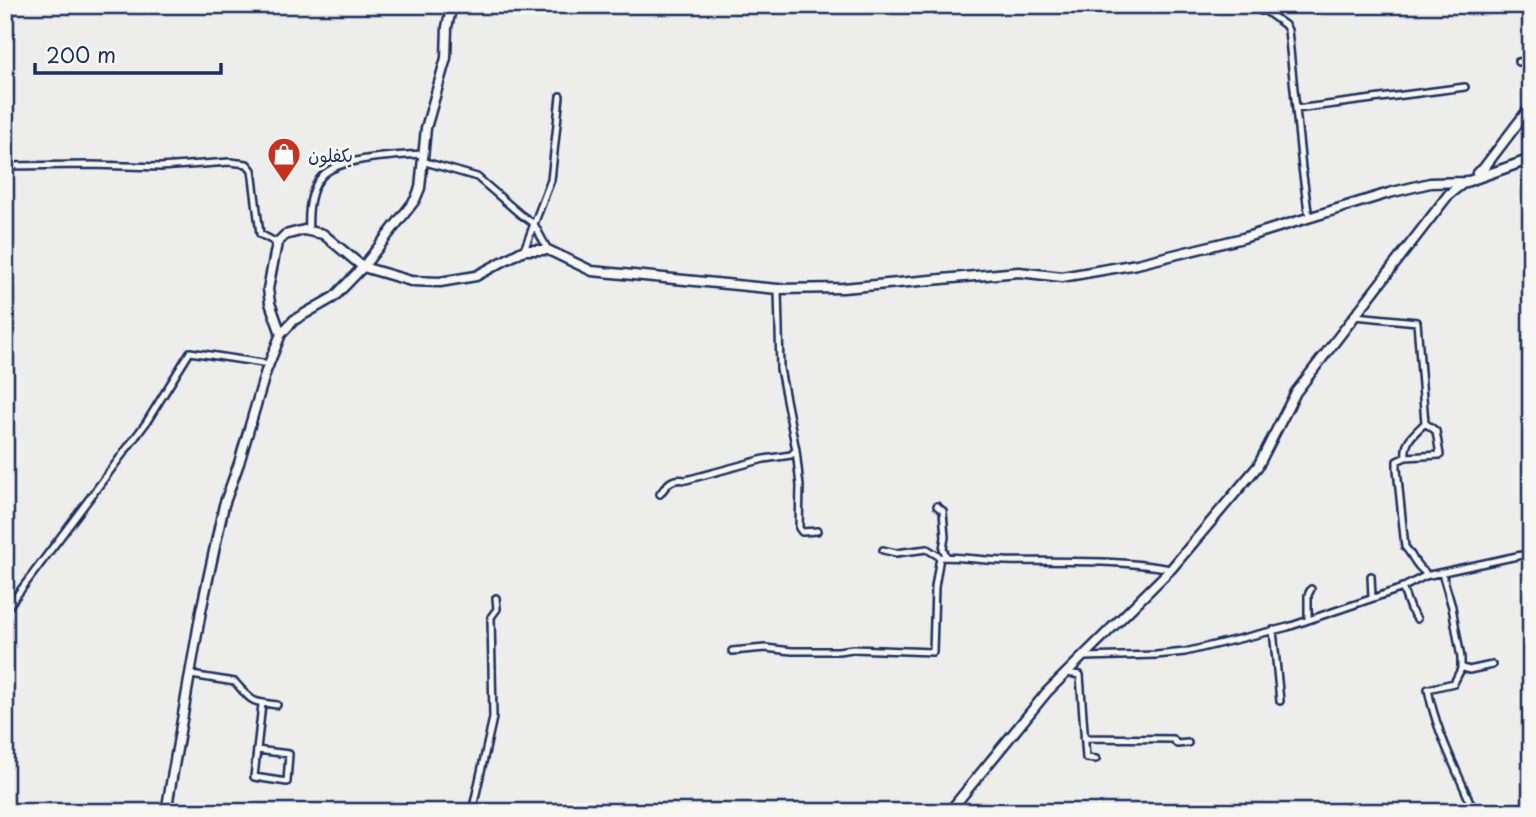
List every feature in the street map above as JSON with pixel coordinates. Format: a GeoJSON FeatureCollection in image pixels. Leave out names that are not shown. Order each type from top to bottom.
{"type":"FeatureCollection","features":[{"type":"Feature","properties":{"kind":"street"},"geometry":{"type":"LineString","coordinates":[[166,812],[201,611],[224,505],[269,363],[281,334],[294,320],[334,297],[363,267],[415,200],[420,187],[426,128],[446,58],[447,27],[452,5]]}},
{"type":"Feature","properties":{"kind":"street"},"geometry":{"type":"LineString","coordinates":[[1261,11],[1264,10],[1288,30],[1309,218]]}},
{"type":"Feature","properties":{"kind":"street"},"geometry":{"type":"LineString","coordinates":[[1518,62],[1531,60]]}},
{"type":"Feature","properties":{"kind":"street"},"geometry":{"type":"LineString","coordinates":[[1296,109],[1465,87]]}},
{"type":"Feature","properties":{"kind":"street"},"geometry":{"type":"LineString","coordinates":[[524,250],[551,180],[560,96]]}},
{"type":"Feature","properties":{"kind":"street"},"geometry":{"type":"LineString","coordinates":[[949,812],[1033,708],[1171,569],[1258,466],[1296,392],[1449,194],[1483,169],[1531,106]]}},
{"type":"Feature","properties":{"kind":"street"},"geometry":{"type":"LineString","coordinates":[[309,232],[310,204],[316,186],[324,174],[355,160],[422,157],[477,177],[534,224],[548,250]]}},
{"type":"Feature","properties":{"kind":"street"},"geometry":{"type":"LineString","coordinates":[[281,334],[268,289],[277,243],[285,235],[304,230],[323,234],[363,267],[411,281],[457,281],[476,276],[524,250],[548,250],[592,271],[778,289],[843,288],[1019,272],[1062,277],[1137,264],[1244,238],[1430,183],[1465,182],[1531,159]]}},
{"type":"Feature","properties":{"kind":"street"},"geometry":{"type":"LineString","coordinates":[[5,166],[91,164],[160,167],[230,162],[247,164],[252,170],[260,234],[277,243]]}},
{"type":"Feature","properties":{"kind":"street"},"geometry":{"type":"LineString","coordinates":[[778,289],[780,369],[796,450],[800,486],[799,528],[802,532],[817,531]]}},
{"type":"Feature","properties":{"kind":"street"},"geometry":{"type":"LineString","coordinates":[[1355,316],[1418,322],[1425,423]]}},
{"type":"Feature","properties":{"kind":"street"},"geometry":{"type":"LineString","coordinates":[[5,611],[146,423],[190,352],[269,363]]}},
{"type":"Feature","properties":{"kind":"street"},"geometry":{"type":"LineString","coordinates":[[1425,423],[1436,430],[1440,456],[1406,457],[1398,461],[1397,469],[1405,547],[1426,576]]}},
{"type":"Feature","properties":{"kind":"street"},"geometry":{"type":"LineString","coordinates":[[1406,457],[1408,439],[1425,423]]}},
{"type":"Feature","properties":{"kind":"street"},"geometry":{"type":"LineString","coordinates":[[660,494],[669,481],[686,480],[764,459],[791,455],[796,450]]}},
{"type":"Feature","properties":{"kind":"street"},"geometry":{"type":"LineString","coordinates":[[732,651],[765,648],[792,651],[853,649],[933,652],[934,587],[944,557],[945,537],[943,511],[937,506]]}},
{"type":"Feature","properties":{"kind":"street"},"geometry":{"type":"LineString","coordinates":[[883,550],[896,554],[927,548],[944,557],[1098,562],[1171,569]]}},
{"type":"Feature","properties":{"kind":"street"},"geometry":{"type":"LineString","coordinates":[[1082,657],[1185,652],[1308,620],[1426,576],[1531,553]]}},
{"type":"Feature","properties":{"kind":"street"},"geometry":{"type":"LineString","coordinates":[[1443,573],[1452,607],[1461,667],[1454,683],[1428,689],[1437,727],[1458,769],[1473,809],[1457,812]]}},
{"type":"Feature","properties":{"kind":"street"},"geometry":{"type":"LineString","coordinates":[[1371,576],[1372,597]]}},
{"type":"Feature","properties":{"kind":"street"},"geometry":{"type":"LineString","coordinates":[[1402,587],[1417,619]]}},
{"type":"Feature","properties":{"kind":"street"},"geometry":{"type":"LineString","coordinates":[[1308,620],[1308,595],[1311,589]]}},
{"type":"Feature","properties":{"kind":"street"},"geometry":{"type":"LineString","coordinates":[[472,812],[493,718],[491,617],[497,609],[496,598]]}},
{"type":"Feature","properties":{"kind":"street"},"geometry":{"type":"LineString","coordinates":[[1273,630],[1280,701]]}},
{"type":"Feature","properties":{"kind":"street"},"geometry":{"type":"LineString","coordinates":[[1461,667],[1468,670],[1492,665]]}},
{"type":"Feature","properties":{"kind":"street"},"geometry":{"type":"LineString","coordinates":[[1066,673],[1080,675],[1086,758],[1096,759]]}},
{"type":"Feature","properties":{"kind":"street"},"geometry":{"type":"LineString","coordinates":[[191,675],[234,682],[247,699],[277,705]]}},
{"type":"Feature","properties":{"kind":"street"},"geometry":{"type":"LineString","coordinates":[[257,750],[289,754],[287,782],[254,777],[262,704]]}},
{"type":"Feature","properties":{"kind":"street"},"geometry":{"type":"LineString","coordinates":[[1084,738],[1173,739],[1177,744],[1188,743]]}},
{"type":"Feature","properties":{"kind":"place","name":"بكفلون"},"geometry":{"type":"Point","coordinates":[284,184]}}]}
